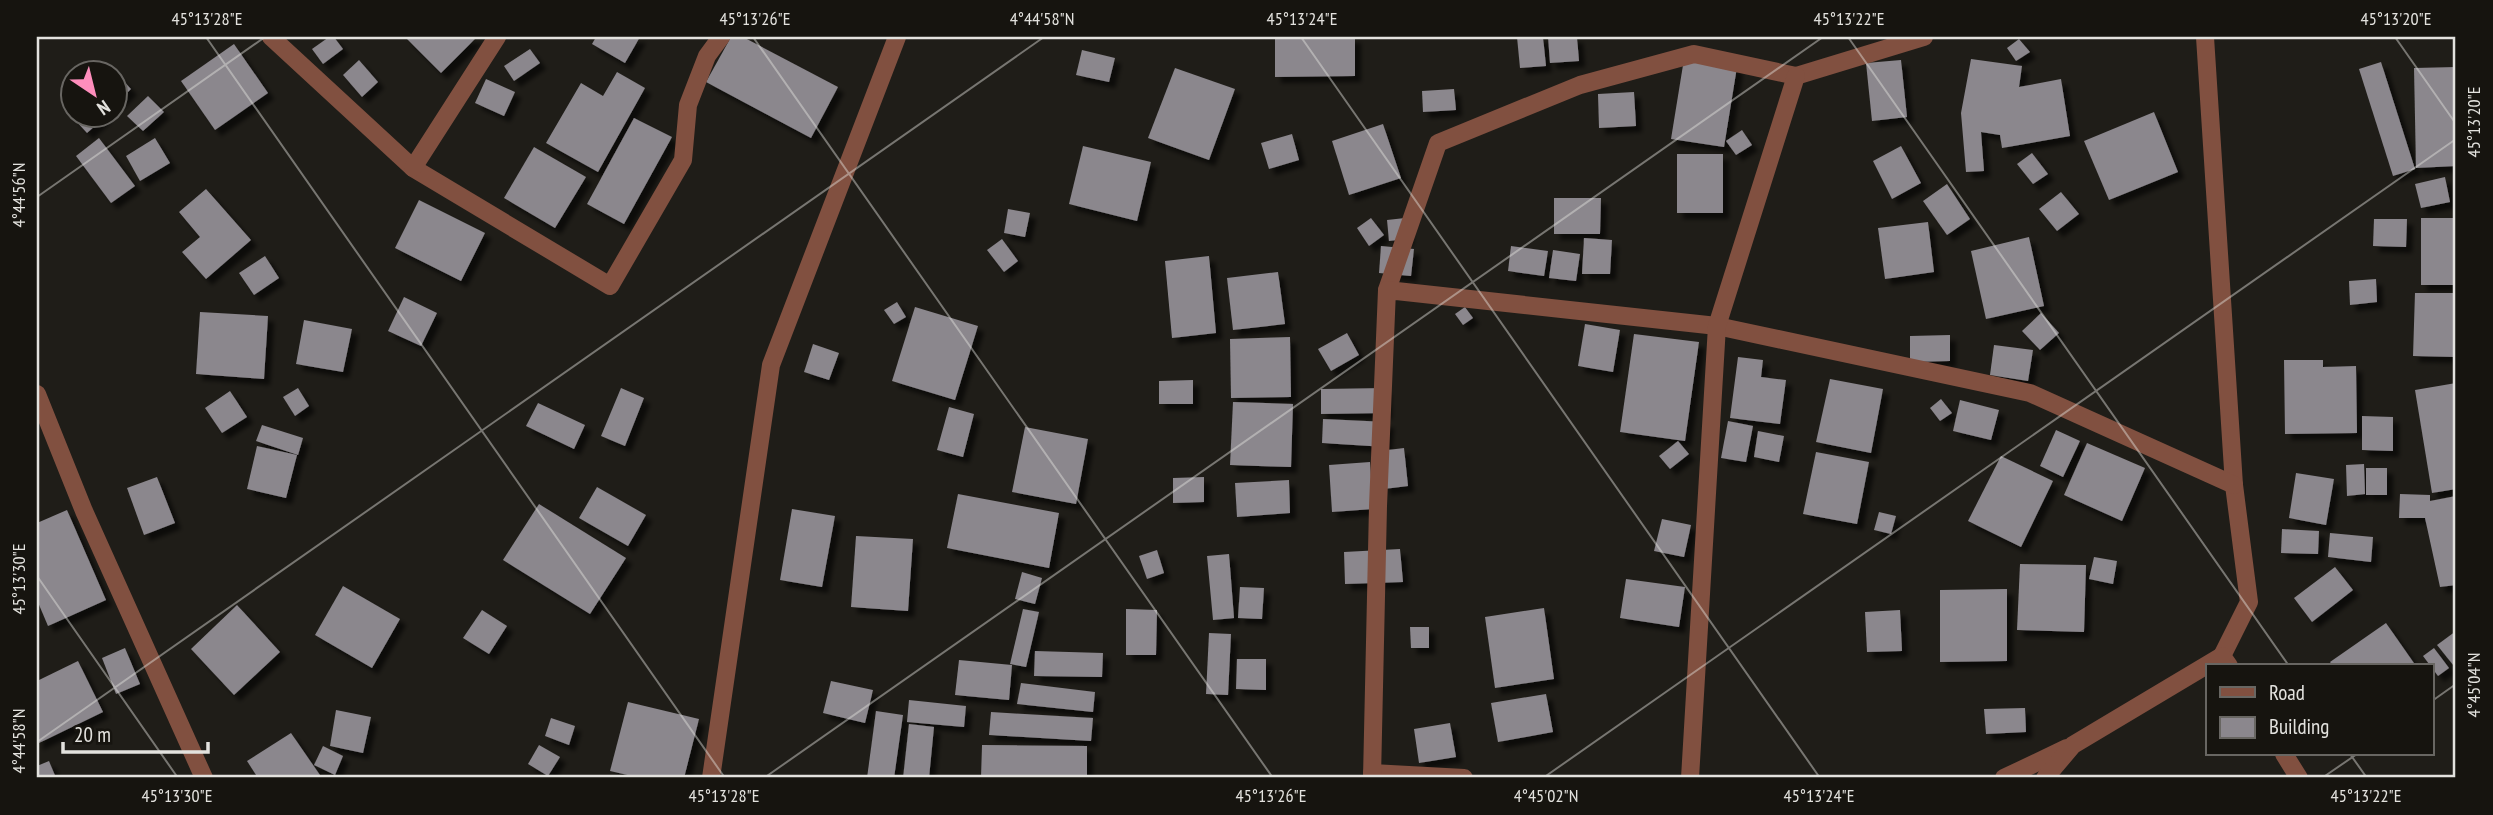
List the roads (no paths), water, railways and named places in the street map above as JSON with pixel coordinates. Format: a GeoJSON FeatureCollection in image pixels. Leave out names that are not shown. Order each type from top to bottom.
{"type":"FeatureCollection","features":[{"type":"Feature","properties":{"kind":"street"},"geometry":{"type":"LineString","coordinates":[[271,37],[413,168],[610,286],[683,160],[688,105],[707,56],[722,37]]}},
{"type":"Feature","properties":{"kind":"street"},"geometry":{"type":"LineString","coordinates":[[413,168],[497,37]]}},
{"type":"Feature","properties":{"kind":"street"},"geometry":{"type":"LineString","coordinates":[[712,778],[771,365],[897,37]]}},
{"type":"Feature","properties":{"kind":"street"},"geometry":{"type":"LineString","coordinates":[[1464,778],[1372,776],[1378,506],[1387,290],[1438,143],[1580,85],[1694,54],[1796,76],[1924,37]]}},
{"type":"Feature","properties":{"kind":"street"},"geometry":{"type":"LineString","coordinates":[[2205,37],[2234,485],[2249,601],[2225,661]]}},
{"type":"Feature","properties":{"kind":"street"},"geometry":{"type":"LineString","coordinates":[[1690,778],[1717,326],[1796,76]]}},
{"type":"Feature","properties":{"kind":"street"},"geometry":{"type":"LineString","coordinates":[[1387,290],[1717,326],[2030,393],[2234,485]]}},
{"type":"Feature","properties":{"kind":"street"},"geometry":{"type":"LineString","coordinates":[[37,394],[84,511],[204,778]]}},
{"type":"Feature","properties":{"kind":"street"},"geometry":{"type":"LineString","coordinates":[[2004,778],[2073,746],[2206,672]]}},
{"type":"Feature","properties":{"kind":"street"},"geometry":{"type":"LineString","coordinates":[[2045,778],[2073,746]]}},
{"type":"Feature","properties":{"kind":"street"},"geometry":{"type":"LineString","coordinates":[[2285,756],[2299,778]]}}]}
